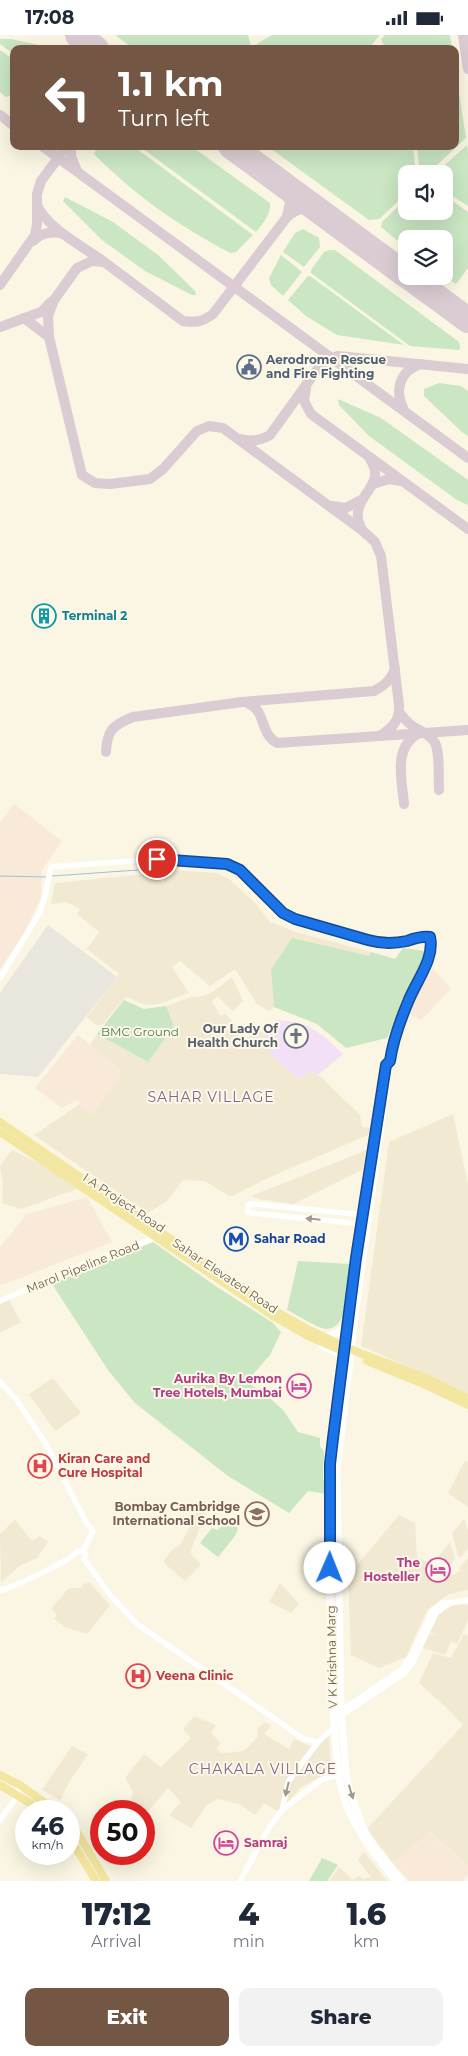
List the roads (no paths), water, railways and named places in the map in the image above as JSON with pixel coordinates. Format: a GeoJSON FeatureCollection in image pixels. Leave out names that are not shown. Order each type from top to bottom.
{"type":"FeatureCollection","features":[{"type":"Feature","properties":{"kind":"main road"},"geometry":{"type":"LineString","coordinates":[[0,1118],[18,1133]]}},
{"type":"Feature","properties":{"kind":"main road","name":"I A Project Road"},"geometry":{"type":"LineString","coordinates":[[0,1118],[278,1310],[328,1336],[349,1344]]}},
{"type":"Feature","properties":{"kind":"main road","name":"Sahar Elevated Road"},"geometry":{"type":"LineString","coordinates":[[0,1122],[276,1312],[311,1331],[357,1352],[424,1377],[468,1398]]}},
{"type":"Feature","properties":{"kind":"main road","name":"Sahar Elevated Road"},"geometry":{"type":"LineString","coordinates":[[0,1131],[273,1316],[308,1336],[421,1383],[468,1405]]}},
{"type":"Feature","properties":{"kind":"main road"},"geometry":{"type":"LineString","coordinates":[[0,1135],[59,1171],[260,1312],[332,1351],[347,1357]]}},
{"type":"Feature","properties":{"kind":"main road"},"geometry":{"type":"LineString","coordinates":[[328,1336],[339,1332],[348,1324]]}},
{"type":"Feature","properties":{"kind":"main road","name":"V K Krishna Marg"},"geometry":{"type":"LineString","coordinates":[[349,1344],[334,1466],[342,1794],[356,1828],[396,1881]]}},
{"type":"Feature","properties":{"kind":"main road"},"geometry":{"type":"LineString","coordinates":[[332,1351],[342,1365]]}},
{"type":"Feature","properties":{"kind":"main road","name":"V K Krishna Marg"},"geometry":{"type":"LineString","coordinates":[[347,1357],[342,1365],[334,1466],[330,1568],[334,1726],[343,1774],[363,1828],[376,1849],[402,1881]]}},
{"type":"Feature","properties":{"kind":"main road"},"geometry":{"type":"LineString","coordinates":[[0,1775],[20,1785],[41,1800]]}},
{"type":"Feature","properties":{"kind":"main road"},"geometry":{"type":"LineString","coordinates":[[0,1785],[26,1800]]}},
{"type":"Feature","properties":{"kind":"main road"},"geometry":{"type":"LineString","coordinates":[[80,1835],[106,1881]]}},
{"type":"Feature","properties":{"kind":"main road"},"geometry":{"type":"LineString","coordinates":[[80,1855],[96,1881]]}},
{"type":"Feature","properties":{"kind":"street","name":"V K Krishna Marg"},"geometry":{"type":"LineString","coordinates":[[0,978],[40,912],[51,867],[157,859],[227,864],[240,870],[283,913],[295,919],[380,944],[406,941],[424,936],[430,937],[432,945],[430,956],[408,1000],[397,1029],[390,1061],[391,1066],[377,1136],[349,1344]]}},
{"type":"Feature","properties":{"kind":"street"},"geometry":{"type":"LineString","coordinates":[[365,1225],[252,1213],[248,1212],[248,1205],[254,1204],[366,1215]]}},
{"type":"Feature","properties":{"kind":"street","name":"V K Krishna Marg"},"geometry":{"type":"LineString","coordinates":[[349,1344],[348,1324],[365,1225]]}},
{"type":"Feature","properties":{"kind":"street","name":"Marol Pipeline Road"},"geometry":{"type":"LineString","coordinates":[[0,1301],[88,1263],[155,1239],[165,1231]]}},
{"type":"Feature","properties":{"kind":"street"},"geometry":{"type":"LineString","coordinates":[[0,1382],[14,1397],[46,1445],[87,1524],[93,1531],[83,1551],[78,1551],[79,1557],[111,1596],[137,1623],[304,1739],[318,1742]]}},
{"type":"Feature","properties":{"kind":"street"},"geometry":{"type":"LineString","coordinates":[[0,1593],[79,1557]]}},
{"type":"Feature","properties":{"kind":"street"},"geometry":{"type":"LineString","coordinates":[[282,1811],[288,1782],[318,1742],[341,1717],[407,1667],[425,1630],[436,1613],[450,1603],[468,1600]]}},
{"type":"Feature","properties":{"kind":"street"},"geometry":{"type":"LineString","coordinates":[[333,1714],[341,1717]]}},
{"type":"Feature","properties":{"kind":"street"},"geometry":{"type":"LineString","coordinates":[[240,1881],[270,1826],[282,1811],[321,1780],[343,1774]]}},
{"type":"Feature","properties":{"kind":"street"},"geometry":{"type":"LineString","coordinates":[[0,1820],[18,1795],[20,1785]]}},
{"type":"Feature","properties":{"kind":"waterway"},"geometry":{"type":"LineString","coordinates":[[52,876],[138,870]]}},
{"type":"Feature","properties":{"kind":"waterway"},"geometry":{"type":"LineString","coordinates":[[0,876],[48,877]]}},
{"type":"Feature","properties":{"kind":"place","name":"Aerodrome Rescue and Fire Fighting"},"geometry":{"type":"Point","coordinates":[249,367]}},
{"type":"Feature","properties":{"kind":"place","name":"Terminal 2"},"geometry":{"type":"Point","coordinates":[44,616]}},
{"type":"Feature","properties":{"kind":"place","name":"Our Lady Of Health Church"},"geometry":{"type":"Point","coordinates":[296,1036]}},
{"type":"Feature","properties":{"kind":"place","name":"Sahar Road"},"geometry":{"type":"Point","coordinates":[236,1239]}},
{"type":"Feature","properties":{"kind":"place","name":"Aurika By Lemon Tree Hotels, Mumbai"},"geometry":{"type":"Point","coordinates":[299,1386]}},
{"type":"Feature","properties":{"kind":"place","name":"Kiran Care and Cure Hospital"},"geometry":{"type":"Point","coordinates":[40,1466]}},
{"type":"Feature","properties":{"kind":"place","name":"Bombay Cambridge International School"},"geometry":{"type":"Point","coordinates":[257,1514]}},
{"type":"Feature","properties":{"kind":"place","name":"The Hosteller"},"geometry":{"type":"Point","coordinates":[438,1570]}},
{"type":"Feature","properties":{"kind":"place","name":"Veena Clinic"},"geometry":{"type":"Point","coordinates":[138,1676]}},
{"type":"Feature","properties":{"kind":"place","name":"Samraj"},"geometry":{"type":"Point","coordinates":[226,1843]}},
{"type":"Feature","properties":{"kind":"district","name":"SAHAR VILLAGE"},"geometry":{"type":"Point","coordinates":[211,1097]}},
{"type":"Feature","properties":{"kind":"district","name":"CHAKALA VILLAGE"},"geometry":{"type":"Point","coordinates":[263,1769]}},
{"type":"Feature","properties":{"kind":"park label","name":"BMC Ground"},"geometry":{"type":"Point","coordinates":[140,1032]}}]}
